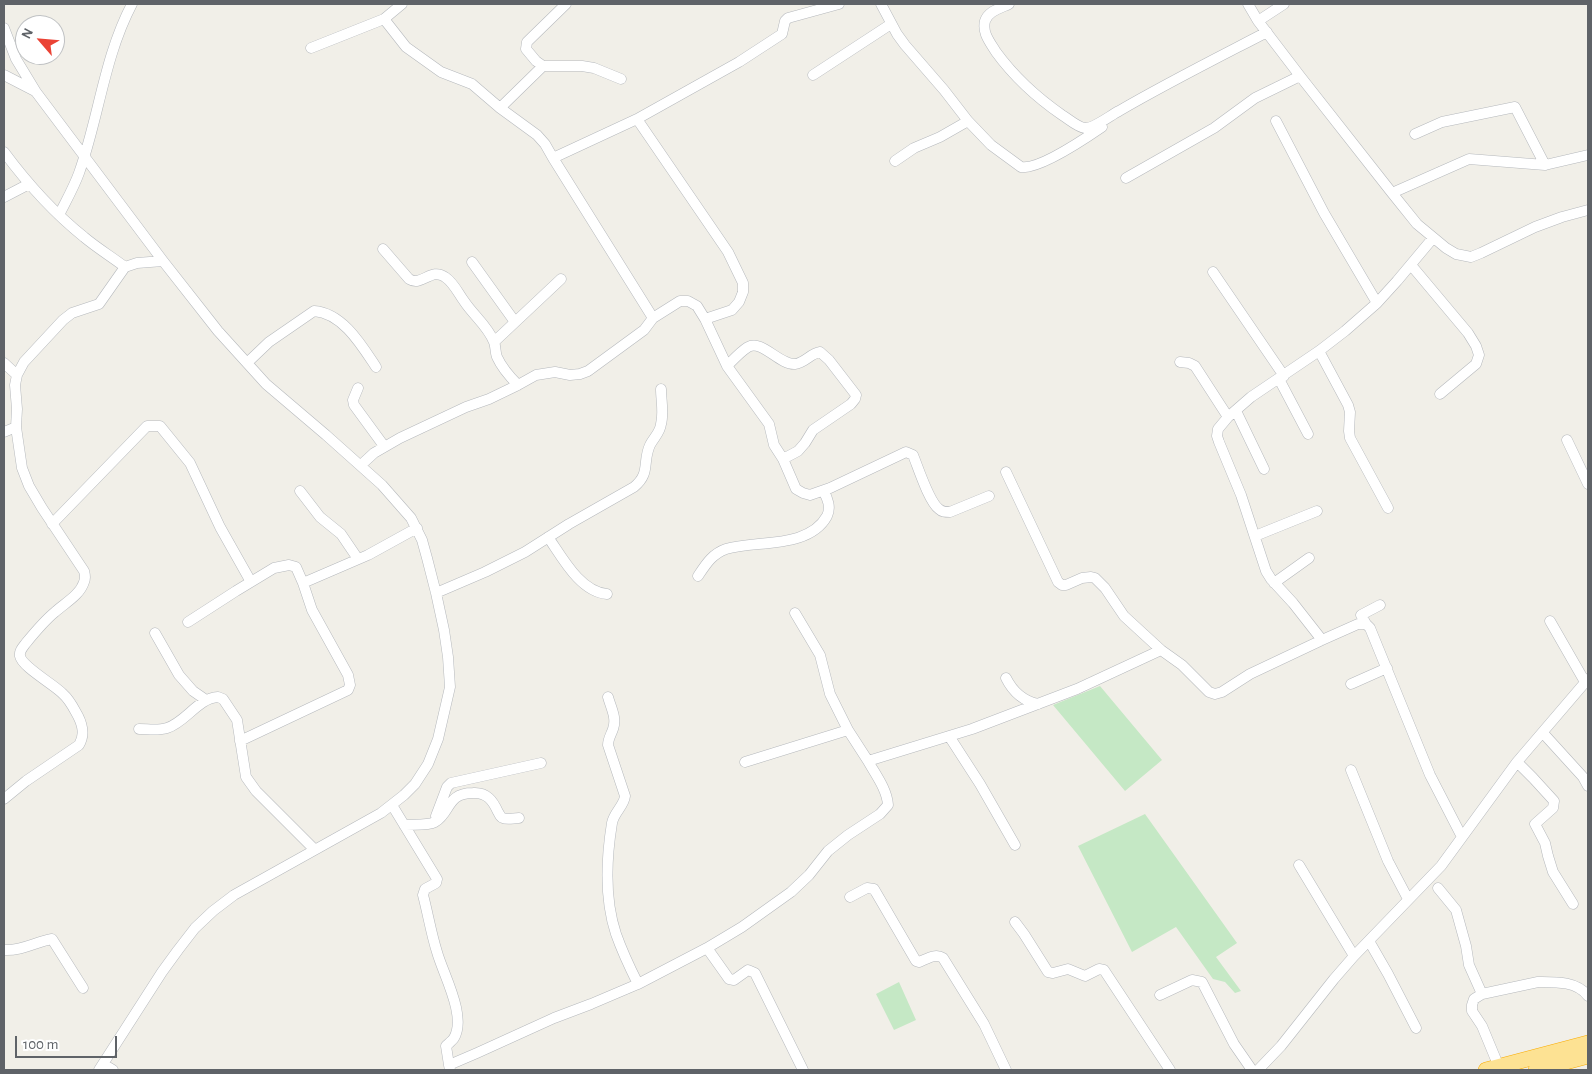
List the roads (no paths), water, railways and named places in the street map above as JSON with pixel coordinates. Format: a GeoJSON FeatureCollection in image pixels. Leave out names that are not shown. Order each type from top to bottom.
{"type":"FeatureCollection","features":[{"type":"Feature","properties":{"kind":"highway"},"geometry":{"type":"LineString","coordinates":[[1493,1069],[1588,1043]]}},
{"type":"Feature","properties":{"kind":"highway"},"geometry":{"type":"LineString","coordinates":[[1536,1070],[1588,1056]]}},
{"type":"Feature","properties":{"kind":"street"},"geometry":{"type":"LineString","coordinates":[[59,214],[79,173],[112,54],[123,22],[132,4]]}},
{"type":"Feature","properties":{"kind":"street"},"geometry":{"type":"LineString","coordinates":[[311,48],[384,18],[402,4]]}},
{"type":"Feature","properties":{"kind":"street"},"geometry":{"type":"LineString","coordinates":[[566,4],[527,42],[526,49],[543,66],[582,66],[594,68],[621,79]]}},
{"type":"Feature","properties":{"kind":"street"},"geometry":{"type":"LineString","coordinates":[[553,158],[620,128],[739,62],[782,34],[785,21],[788,18],[839,4]]}},
{"type":"Feature","properties":{"kind":"street"},"geometry":{"type":"LineString","coordinates":[[880,4],[905,45],[968,121],[990,145],[1021,167],[1027,168],[1051,158],[1084,140],[1118,116],[1131,104]]}},
{"type":"Feature","properties":{"kind":"street"},"geometry":{"type":"LineString","coordinates":[[1009,4],[990,14],[985,24],[985,33],[989,41],[1011,71],[1041,100],[1084,128],[1088,128],[1267,32]]}},
{"type":"Feature","properties":{"kind":"street"},"geometry":{"type":"LineString","coordinates":[[1248,4],[1258,21],[1300,76],[1417,224],[1456,254],[1471,257],[1535,227],[1588,210]]}},
{"type":"Feature","properties":{"kind":"street"},"geometry":{"type":"LineString","coordinates":[[1258,21],[1284,4]]}},
{"type":"Feature","properties":{"kind":"street"},"geometry":{"type":"LineString","coordinates":[[384,18],[401,42],[420,58],[441,72],[472,84],[500,108],[537,135],[545,144],[653,318]]}},
{"type":"Feature","properties":{"kind":"street"},"geometry":{"type":"LineString","coordinates":[[813,75],[891,24]]}},
{"type":"Feature","properties":{"kind":"street"},"geometry":{"type":"LineString","coordinates":[[4,28],[16,58],[36,92],[218,331],[266,384],[382,485],[402,507],[416,528],[427,558],[436,592],[448,658],[450,687],[444,718],[428,764],[415,784],[381,813],[234,895],[212,911],[195,928],[162,972],[101,1067],[114,1070]]}},
{"type":"Feature","properties":{"kind":"street"},"geometry":{"type":"LineString","coordinates":[[500,108],[543,66]]}},
{"type":"Feature","properties":{"kind":"street"},"geometry":{"type":"LineString","coordinates":[[4,75],[36,92]]}},
{"type":"Feature","properties":{"kind":"street"},"geometry":{"type":"LineString","coordinates":[[1126,178],[1214,128],[1255,98],[1300,76]]}},
{"type":"Feature","properties":{"kind":"street"},"geometry":{"type":"LineString","coordinates":[[1415,134],[1442,122],[1515,107],[1545,165]]}},
{"type":"Feature","properties":{"kind":"street"},"geometry":{"type":"LineString","coordinates":[[637,118],[728,252],[743,283],[743,292],[739,302],[732,310],[705,319]]}},
{"type":"Feature","properties":{"kind":"street"},"geometry":{"type":"LineString","coordinates":[[895,162],[914,148],[940,138],[968,121]]}},
{"type":"Feature","properties":{"kind":"street"},"geometry":{"type":"LineString","coordinates":[[1276,122],[1324,213],[1377,303]]}},
{"type":"Feature","properties":{"kind":"street"},"geometry":{"type":"LineString","coordinates":[[4,152],[29,184],[84,238],[125,267]]}},
{"type":"Feature","properties":{"kind":"street"},"geometry":{"type":"LineString","coordinates":[[1392,193],[1469,159],[1545,165],[1588,155]]}},
{"type":"Feature","properties":{"kind":"street"},"geometry":{"type":"LineString","coordinates":[[4,197],[29,184]]}},
{"type":"Feature","properties":{"kind":"street"},"geometry":{"type":"LineString","coordinates":[[1322,640],[1266,571],[1242,495],[1217,436],[1218,429],[1251,398],[1319,352],[1377,303],[1433,238]]}},
{"type":"Feature","properties":{"kind":"street"},"geometry":{"type":"LineString","coordinates":[[384,249],[409,279],[414,282],[420,282],[432,274],[440,274],[454,285],[464,302],[494,342],[501,364],[518,386]]}},
{"type":"Feature","properties":{"kind":"street"},"geometry":{"type":"LineString","coordinates":[[4,799],[26,781],[79,745],[83,739],[81,722],[64,694],[28,667],[19,655],[34,633],[54,612],[78,592],[86,577],[29,486],[22,468],[16,427],[15,385],[17,375],[24,362],[63,320],[72,314],[100,304],[125,267],[137,263],[163,261]]}},
{"type":"Feature","properties":{"kind":"street"},"geometry":{"type":"LineString","coordinates":[[472,262],[515,322]]}},
{"type":"Feature","properties":{"kind":"street"},"geometry":{"type":"LineString","coordinates":[[1411,265],[1468,333],[1479,355],[1476,364],[1440,394]]}},
{"type":"Feature","properties":{"kind":"street"},"geometry":{"type":"LineString","coordinates":[[1213,272],[1282,378],[1308,434]]}},
{"type":"Feature","properties":{"kind":"street"},"geometry":{"type":"LineString","coordinates":[[494,342],[561,279]]}},
{"type":"Feature","properties":{"kind":"street"},"geometry":{"type":"LineString","coordinates":[[360,466],[384,446],[466,407],[518,386],[529,378],[541,373],[556,372],[570,375],[588,371],[644,330],[653,318],[680,301],[688,301],[696,306],[705,319],[727,366],[769,424],[774,445],[783,459],[796,489],[810,495],[822,491],[906,452],[913,455],[930,496],[939,510],[950,512],[989,496]]}},
{"type":"Feature","properties":{"kind":"street"},"geometry":{"type":"LineString","coordinates":[[247,363],[269,342],[314,312],[320,312],[340,322],[352,333],[376,367]]}},
{"type":"Feature","properties":{"kind":"street"},"geometry":{"type":"LineString","coordinates":[[727,366],[753,346],[760,347],[778,358],[795,364],[803,362],[816,352],[820,352],[829,360],[856,395],[851,404],[813,430],[798,451],[783,459]]}},
{"type":"Feature","properties":{"kind":"street"},"geometry":{"type":"LineString","coordinates":[[1319,352],[1348,405],[1350,412],[1349,431],[1355,448],[1388,508]]}},
{"type":"Feature","properties":{"kind":"street"},"geometry":{"type":"LineString","coordinates":[[1180,362],[1195,366],[1232,414],[1264,469]]}},
{"type":"Feature","properties":{"kind":"street"},"geometry":{"type":"LineString","coordinates":[[4,363],[17,375]]}},
{"type":"Feature","properties":{"kind":"street"},"geometry":{"type":"LineString","coordinates":[[358,388],[353,400],[354,405],[384,446]]}},
{"type":"Feature","properties":{"kind":"street"},"geometry":{"type":"LineString","coordinates":[[436,592],[485,572],[525,552],[641,481],[645,474],[649,446],[660,430],[662,423],[661,389]]}},
{"type":"Feature","properties":{"kind":"street"},"geometry":{"type":"LineString","coordinates":[[52,524],[147,426],[160,426],[190,463],[220,527],[250,582]]}},
{"type":"Feature","properties":{"kind":"street"},"geometry":{"type":"LineString","coordinates":[[4,432],[16,427]]}},
{"type":"Feature","properties":{"kind":"street"},"geometry":{"type":"LineString","coordinates":[[1567,440],[1588,484]]}},
{"type":"Feature","properties":{"kind":"street"},"geometry":{"type":"LineString","coordinates":[[1006,472],[1058,582],[1066,585],[1082,578],[1095,578],[1105,588],[1124,616],[1161,650],[1182,665],[1209,692],[1215,694],[1222,692],[1250,674],[1358,624],[1366,624]]}},
{"type":"Feature","properties":{"kind":"street"},"geometry":{"type":"LineString","coordinates":[[300,491],[320,517],[342,534],[358,559]]}},
{"type":"Feature","properties":{"kind":"street"},"geometry":{"type":"LineString","coordinates":[[698,576],[714,555],[727,549],[788,540],[809,534],[825,519],[829,512],[828,500],[822,491]]}},
{"type":"Feature","properties":{"kind":"street"},"geometry":{"type":"LineString","coordinates":[[1255,536],[1316,511]]}},
{"type":"Feature","properties":{"kind":"street"},"geometry":{"type":"LineString","coordinates":[[303,583],[358,559],[416,528]]}},
{"type":"Feature","properties":{"kind":"street"},"geometry":{"type":"LineString","coordinates":[[548,537],[572,571],[587,587],[599,593],[607,594]]}},
{"type":"Feature","properties":{"kind":"street"},"geometry":{"type":"LineString","coordinates":[[1274,583],[1309,558]]}},
{"type":"Feature","properties":{"kind":"street"},"geometry":{"type":"LineString","coordinates":[[188,622],[274,568],[289,565],[296,567],[312,610],[348,675],[350,685],[348,690],[240,741]]}},
{"type":"Feature","properties":{"kind":"street"},"geometry":{"type":"LineString","coordinates":[[1380,605],[1361,615],[1370,628],[1427,768],[1462,837]]}},
{"type":"Feature","properties":{"kind":"street"},"geometry":{"type":"LineString","coordinates":[[392,805],[437,880],[436,883],[425,889],[423,895],[437,953],[455,1000],[457,1011],[457,1029],[454,1037],[446,1046],[450,1067],[554,1018],[638,984],[707,948],[742,927],[791,892],[810,875],[828,851],[885,809],[888,805],[888,798],[868,761],[848,730],[830,694],[820,655],[795,613]]}},
{"type":"Feature","properties":{"kind":"street"},"geometry":{"type":"LineString","coordinates":[[1258,1070],[1282,1046],[1354,956],[1441,866],[1517,762],[1587,681],[1550,621]]}},
{"type":"Feature","properties":{"kind":"street"},"geometry":{"type":"LineString","coordinates":[[155,633],[180,675],[193,691],[206,700]]}},
{"type":"Feature","properties":{"kind":"street"},"geometry":{"type":"LineString","coordinates":[[868,761],[972,729],[1038,704],[1085,686],[1161,650]]}},
{"type":"Feature","properties":{"kind":"street"},"geometry":{"type":"LineString","coordinates":[[1351,684],[1387,668]]}},
{"type":"Feature","properties":{"kind":"street"},"geometry":{"type":"LineString","coordinates":[[1006,678],[1022,699],[1038,704]]}},
{"type":"Feature","properties":{"kind":"street"},"geometry":{"type":"LineString","coordinates":[[139,729],[166,729],[176,724],[206,700],[218,696],[223,699],[237,720],[246,777],[256,791],[314,849]]}},
{"type":"Feature","properties":{"kind":"street"},"geometry":{"type":"LineString","coordinates":[[608,697],[614,717],[613,729],[608,745],[625,796],[624,801],[613,818],[607,853],[609,909],[616,934],[638,984]]}},
{"type":"Feature","properties":{"kind":"street"},"geometry":{"type":"LineString","coordinates":[[746,762],[848,730]]}},
{"type":"Feature","properties":{"kind":"street"},"geometry":{"type":"LineString","coordinates":[[1543,733],[1583,777],[1588,786]]}},
{"type":"Feature","properties":{"kind":"street"},"geometry":{"type":"LineString","coordinates":[[949,736],[980,784],[1015,845]]}},
{"type":"Feature","properties":{"kind":"street"},"geometry":{"type":"LineString","coordinates":[[1517,762],[1554,801],[1552,808],[1535,824],[1545,843],[1554,872],[1573,904]]}},
{"type":"Feature","properties":{"kind":"street"},"geometry":{"type":"LineString","coordinates":[[434,822],[447,787],[451,783],[541,763]]}},
{"type":"Feature","properties":{"kind":"street"},"geometry":{"type":"LineString","coordinates":[[1351,770],[1388,862],[1408,899]]}},
{"type":"Feature","properties":{"kind":"street"},"geometry":{"type":"LineString","coordinates":[[404,825],[434,822],[457,796],[463,793],[475,792],[485,794],[490,798],[500,816],[504,819],[518,818]]}},
{"type":"Feature","properties":{"kind":"street"},"geometry":{"type":"LineString","coordinates":[[1299,865],[1354,956]]}},
{"type":"Feature","properties":{"kind":"street"},"geometry":{"type":"LineString","coordinates":[[850,897],[867,888],[874,889],[916,961],[919,962],[934,956],[943,958],[984,1024],[1006,1070]]}},
{"type":"Feature","properties":{"kind":"street"},"geometry":{"type":"LineString","coordinates":[[1438,888],[1456,910],[1469,965],[1482,994]]}},
{"type":"Feature","properties":{"kind":"street"},"geometry":{"type":"LineString","coordinates":[[1015,922],[1048,972],[1053,974],[1068,969],[1084,976],[1098,969],[1104,970],[1170,1070]]}},
{"type":"Feature","properties":{"kind":"street"},"geometry":{"type":"LineString","coordinates":[[4,950],[25,948],[52,939],[83,988]]}},
{"type":"Feature","properties":{"kind":"street"},"geometry":{"type":"LineString","coordinates":[[1369,941],[1416,1028]]}},
{"type":"Feature","properties":{"kind":"street"},"geometry":{"type":"LineString","coordinates":[[707,948],[729,978],[734,980],[748,970],[755,973],[803,1070]]}},
{"type":"Feature","properties":{"kind":"street"},"geometry":{"type":"LineString","coordinates":[[1160,995],[1192,980],[1202,982],[1234,1044],[1252,1070]]}},
{"type":"Feature","properties":{"kind":"street"},"geometry":{"type":"LineString","coordinates":[[1493,1069],[1482,1026],[1472,1011],[1474,999],[1482,994],[1538,982],[1566,983],[1583,990],[1588,996]]}}]}
